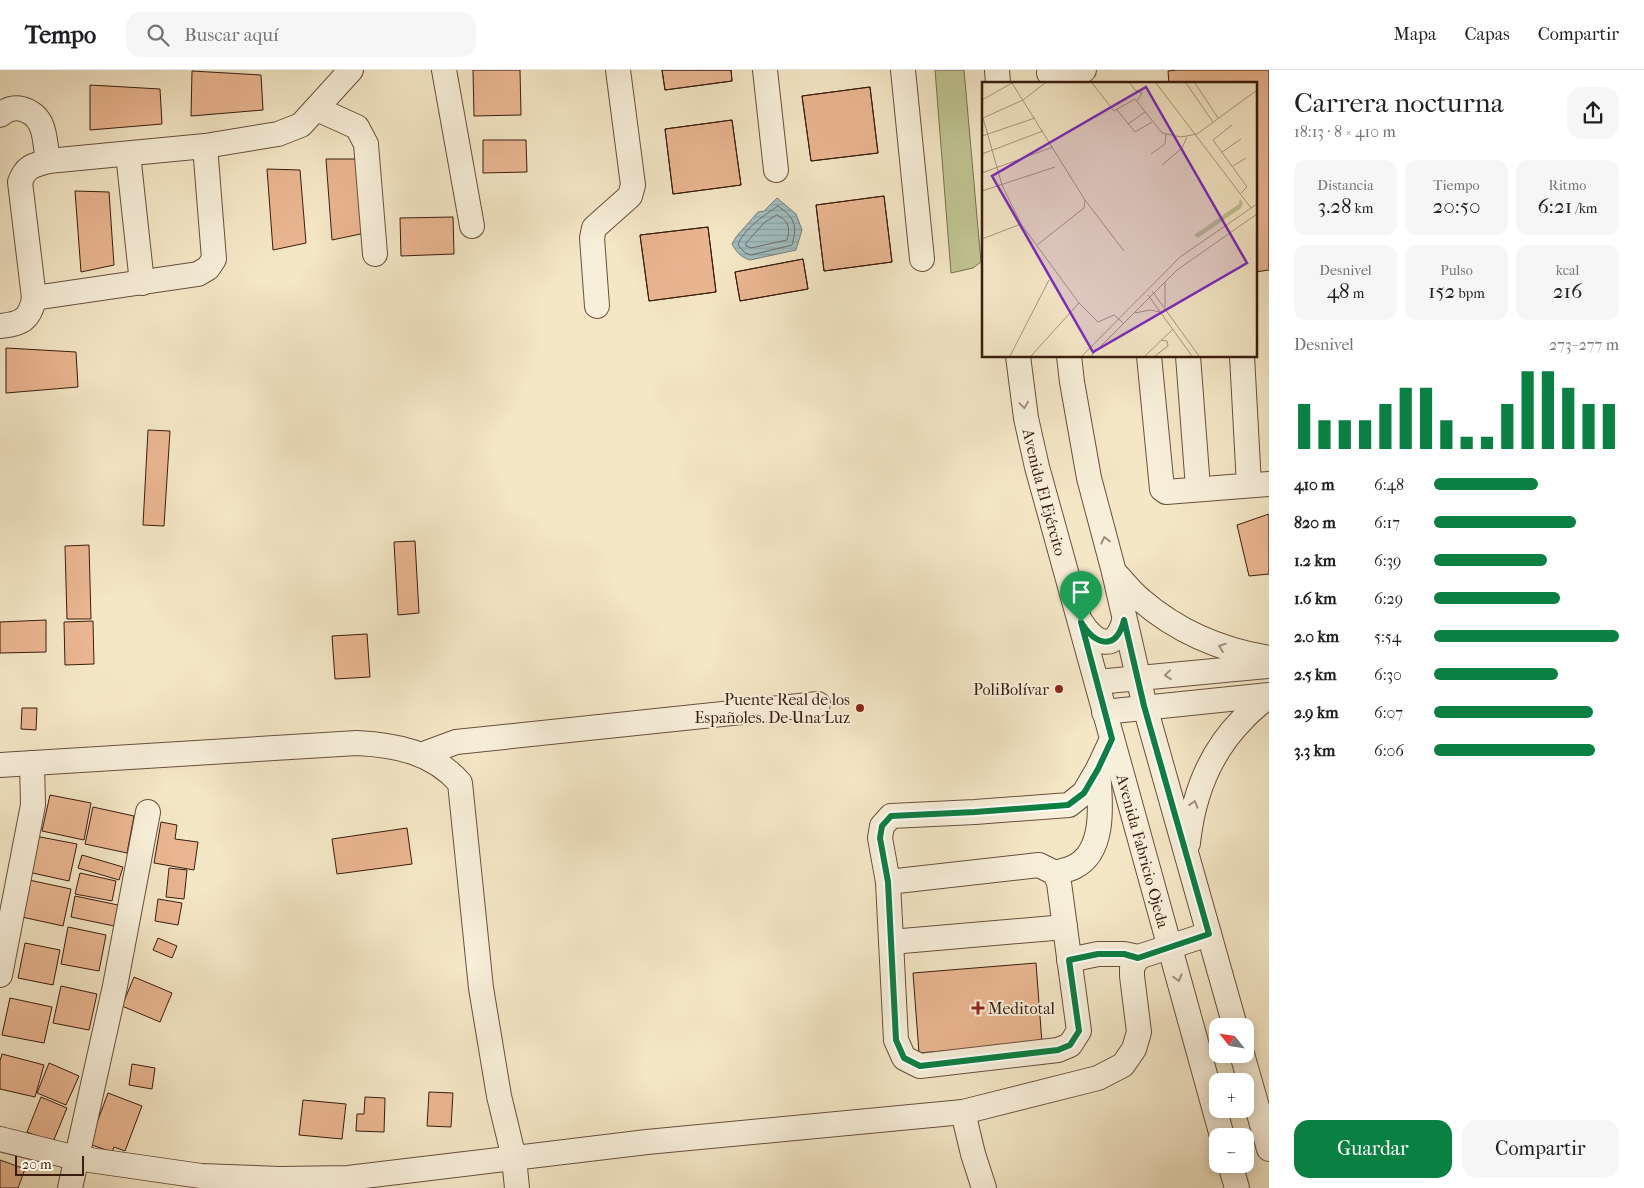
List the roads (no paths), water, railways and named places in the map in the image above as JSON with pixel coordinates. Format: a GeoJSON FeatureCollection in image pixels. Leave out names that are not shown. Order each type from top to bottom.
{"type":"FeatureCollection","features":[{"type":"Feature","properties":{"kind":"street"},"geometry":{"type":"LineString","coordinates":[[0,326],[15,324],[26,319],[32,308],[34,298],[20,182],[23,174],[29,167],[48,161],[205,146],[278,134],[301,125],[351,70]]}},
{"type":"Feature","properties":{"kind":"street"},"geometry":{"type":"LineString","coordinates":[[444,70],[472,226]]}},
{"type":"Feature","properties":{"kind":"street"},"geometry":{"type":"LineString","coordinates":[[596,306],[592,238],[594,228],[630,196],[633,185],[618,70]]}},
{"type":"Feature","properties":{"kind":"street"},"geometry":{"type":"LineString","coordinates":[[765,70],[776,170]]}},
{"type":"Feature","properties":{"kind":"street"},"geometry":{"type":"LineString","coordinates":[[903,70],[922,259]]}},
{"type":"Feature","properties":{"kind":"street"},"geometry":{"type":"LineString","coordinates":[[1050,76],[1084,70]]}},
{"type":"Feature","properties":{"kind":"street"},"geometry":{"type":"LineString","coordinates":[[0,115],[8,110],[17,108],[31,111],[41,120],[48,161]]}},
{"type":"Feature","properties":{"kind":"street"},"geometry":{"type":"LineString","coordinates":[[317,109],[357,127],[366,144],[375,254]]}},
{"type":"Feature","properties":{"kind":"street"},"geometry":{"type":"LineString","coordinates":[[34,298],[198,274],[208,268],[214,258],[205,146]]}},
{"type":"Feature","properties":{"kind":"street"},"geometry":{"type":"LineString","coordinates":[[128,154],[142,283]]}},
{"type":"Feature","properties":{"kind":"street","name":"Avenida El Ejército"},"geometry":{"type":"LineString","coordinates":[[1018,358],[1026,418],[1036,467],[1081,622],[1104,712]]}},
{"type":"Feature","properties":{"kind":"street"},"geometry":{"type":"LineString","coordinates":[[1069,358],[1090,478],[1114,572],[1144,706],[1232,1018]]}},
{"type":"Feature","properties":{"kind":"street"},"geometry":{"type":"LineString","coordinates":[[1149,358],[1162,489],[1166,492],[1259,484],[1242,358]]}},
{"type":"Feature","properties":{"kind":"street"},"geometry":{"type":"LineString","coordinates":[[1188,358],[1198,488]]}},
{"type":"Feature","properties":{"kind":"street"},"geometry":{"type":"LineString","coordinates":[[1114,572],[1140,600],[1171,622],[1204,641],[1241,653],[1269,658]]}},
{"type":"Feature","properties":{"kind":"street"},"geometry":{"type":"LineString","coordinates":[[1081,622],[1087,632],[1095,639],[1106,642],[1116,638],[1122,630],[1124,620]]}},
{"type":"Feature","properties":{"kind":"street"},"geometry":{"type":"LineString","coordinates":[[1097,682],[1269,666]]}},
{"type":"Feature","properties":{"kind":"street"},"geometry":{"type":"LineString","coordinates":[[1104,712],[1144,706],[1269,696]]}},
{"type":"Feature","properties":{"kind":"street"},"geometry":{"type":"LineString","coordinates":[[1186,852],[1191,815],[1202,780],[1210,764],[1219,748],[1242,719],[1269,696]]}},
{"type":"Feature","properties":{"kind":"street"},"geometry":{"type":"LineString","coordinates":[[421,755],[456,742],[818,704]]}},
{"type":"Feature","properties":{"kind":"street","name":"Avenida Fabricio Ojeda"},"geometry":{"type":"LineString","coordinates":[[1104,712],[1220,1128]]}},
{"type":"Feature","properties":{"kind":"street"},"geometry":{"type":"LineString","coordinates":[[888,882],[1039,865],[1055,873],[1059,884],[1079,1031],[1070,1045],[1058,1050],[920,1066],[904,1058],[896,1040],[888,882],[880,838],[882,826],[891,816],[1068,805],[1084,793],[1112,739]]}},
{"type":"Feature","properties":{"kind":"street"},"geometry":{"type":"LineString","coordinates":[[0,765],[357,743],[386,745],[421,755],[449,771],[460,783],[482,998],[499,1096],[514,1158],[517,1188]]}},
{"type":"Feature","properties":{"kind":"street"},"geometry":{"type":"LineString","coordinates":[[0,975],[33,805],[32,763]]}},
{"type":"Feature","properties":{"kind":"street"},"geometry":{"type":"LineString","coordinates":[[1055,873],[1074,867],[1088,856],[1099,832],[1098,769]]}},
{"type":"Feature","properties":{"kind":"street"},"geometry":{"type":"LineString","coordinates":[[70,1188],[115,986],[148,812]]}},
{"type":"Feature","properties":{"kind":"street"},"geometry":{"type":"LineString","coordinates":[[891,942],[1065,927]]}},
{"type":"Feature","properties":{"kind":"street"},"geometry":{"type":"LineString","coordinates":[[1069,960],[1098,954],[1124,954],[1138,958],[1209,934]]}},
{"type":"Feature","properties":{"kind":"street"},"geometry":{"type":"LineString","coordinates":[[0,1139],[76,1158],[201,1176],[347,1183],[514,1158],[647,1142],[963,1112],[1098,1078],[1123,1065],[1134,1049],[1139,1032],[1132,976],[1132,968],[1138,958]]}},
{"type":"Feature","properties":{"kind":"street"},"geometry":{"type":"LineString","coordinates":[[1245,1063],[1269,1149]]}},
{"type":"Feature","properties":{"kind":"street"},"geometry":{"type":"LineString","coordinates":[[963,1112],[973,1154],[984,1188]]}},
{"type":"Feature","properties":{"kind":"street"},"geometry":{"type":"LineString","coordinates":[[1232,1173],[1236,1188]]}},
{"type":"Feature","properties":{"kind":"water"},"geometry":{"type":"Polygon","coordinates":[[[777,198],[796,214],[802,230],[796,250],[750,260],[744,258],[732,244],[758,212],[764,211],[777,198]]]}},
{"type":"Feature","properties":{"kind":"place","name":"PoliBolívar"},"geometry":{"type":"Point","coordinates":[1059,689]}},
{"type":"Feature","properties":{"kind":"place","name":"Puente Real de los Españoles. De Una Luz"},"geometry":{"type":"Point","coordinates":[860,708]}},
{"type":"Feature","properties":{"kind":"place","name":"Meditotal"},"geometry":{"type":"Point","coordinates":[978,1008]}}]}
